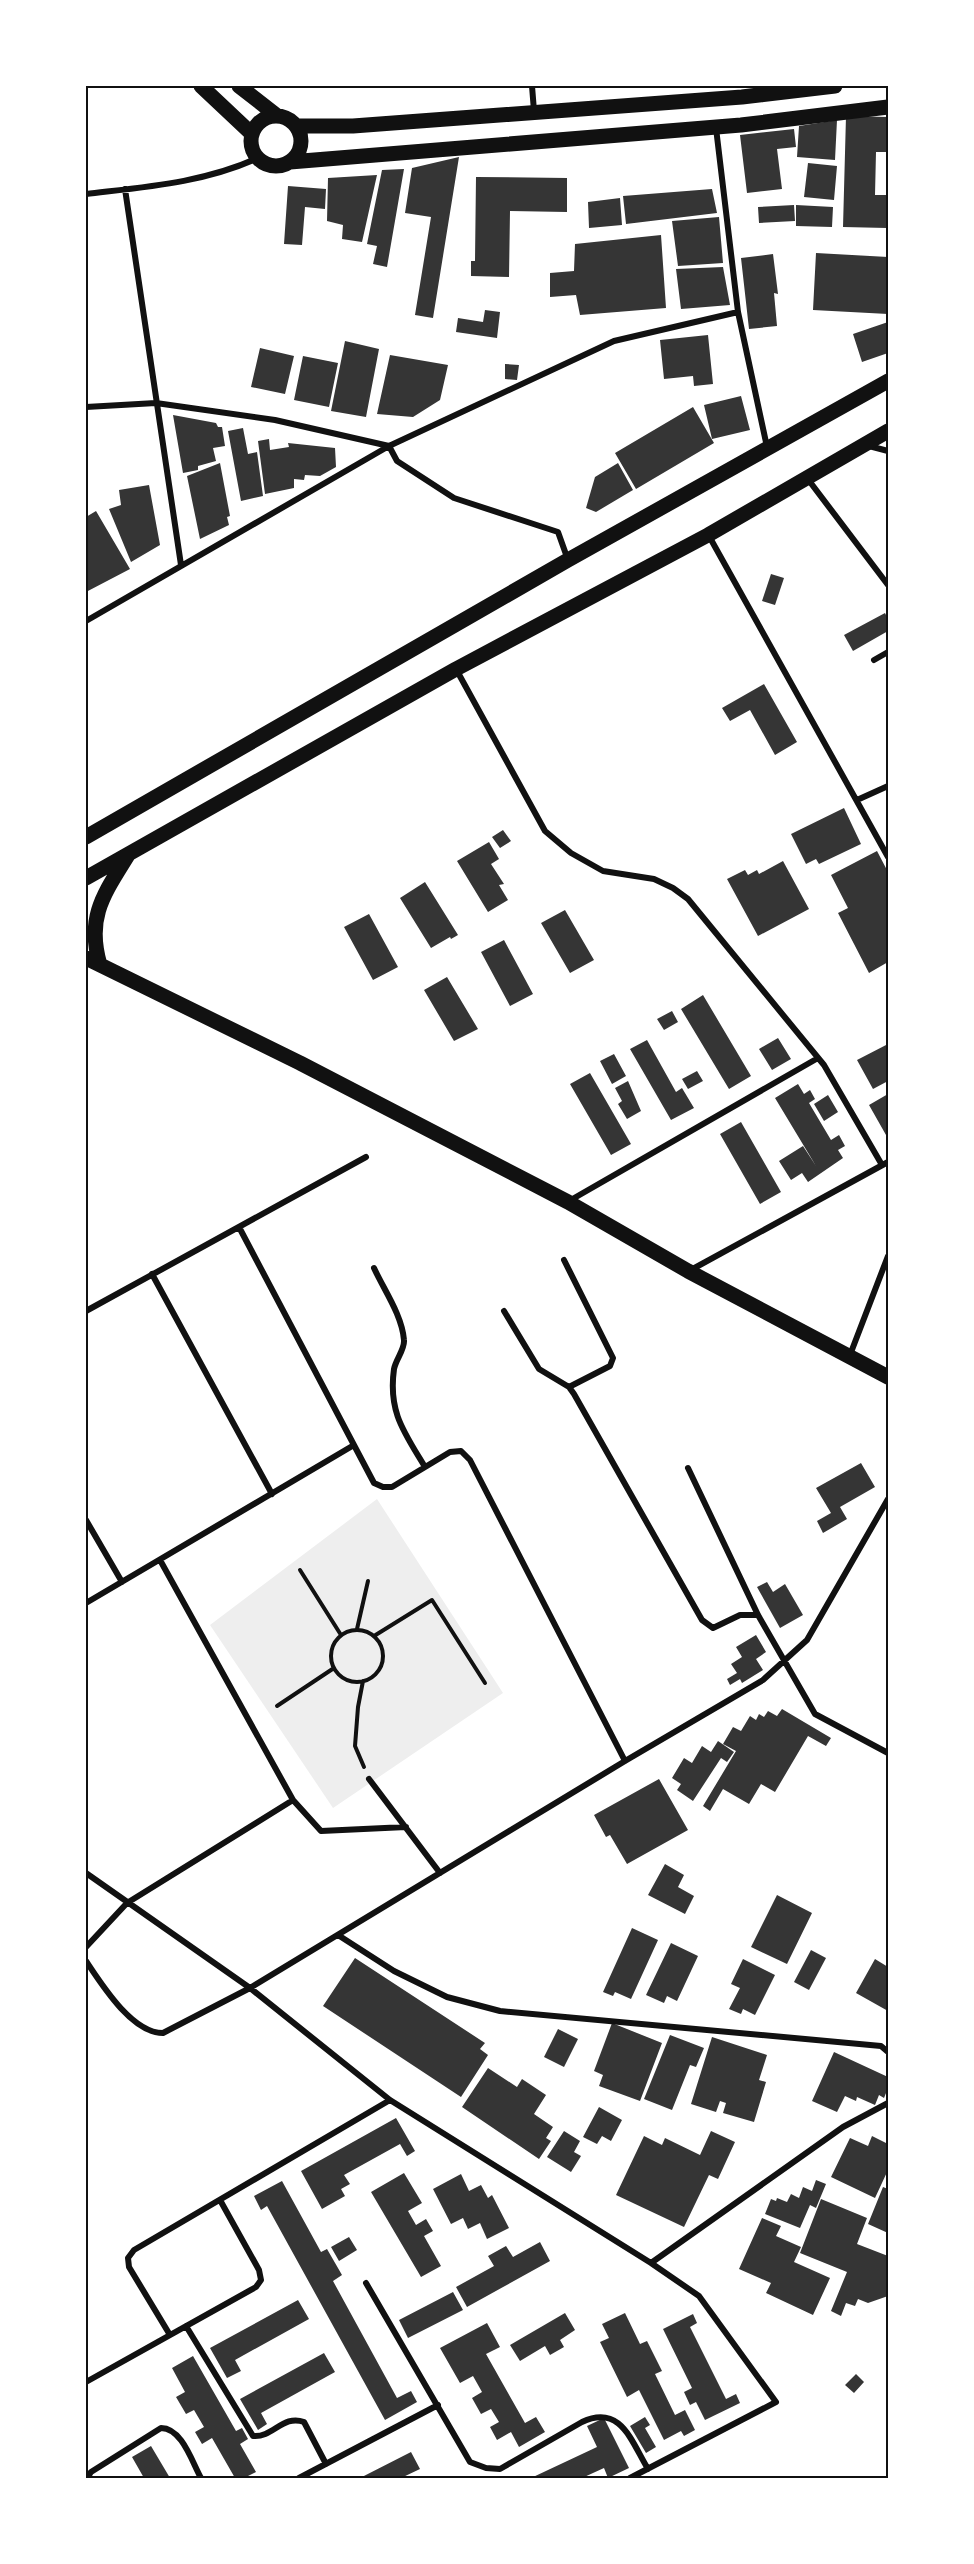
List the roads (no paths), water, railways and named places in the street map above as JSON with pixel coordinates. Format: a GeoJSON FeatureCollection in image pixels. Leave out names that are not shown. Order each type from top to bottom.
{"type":"FeatureCollection","features":[{"type":"Feature","properties":{"kind":"main road"},"geometry":{"type":"LineString","coordinates":[[201,86],[252,134]]}},
{"type":"Feature","properties":{"kind":"main road"},"geometry":{"type":"LineString","coordinates":[[239,86],[276,116],[291,120],[297,126],[302,142],[300,150],[290,162]]}},
{"type":"Feature","properties":{"kind":"main road"},"geometry":{"type":"LineString","coordinates":[[297,126],[353,126],[742,97],[835,86]]}},
{"type":"Feature","properties":{"kind":"main road"},"geometry":{"type":"LineString","coordinates":[[276,116],[261,120],[252,134],[253,151],[258,158],[273,166],[290,162],[716,128],[888,107]]}},
{"type":"Feature","properties":{"kind":"main road"},"geometry":{"type":"LineString","coordinates":[[86,837],[568,560],[888,381]]}},
{"type":"Feature","properties":{"kind":"main road"},"geometry":{"type":"LineString","coordinates":[[86,878],[456,669],[708,535],[888,431]]}},
{"type":"Feature","properties":{"kind":"main road"},"geometry":{"type":"LineString","coordinates":[[100,965],[95,948],[94,932],[97,911],[104,893],[129,854]]}},
{"type":"Feature","properties":{"kind":"main road"},"geometry":{"type":"LineString","coordinates":[[86,958],[300,1063],[568,1202],[688,1271],[888,1377]]}},
{"type":"Feature","properties":{"kind":"street"},"geometry":{"type":"LineString","coordinates":[[532,86],[534,112]]}},
{"type":"Feature","properties":{"kind":"street"},"geometry":{"type":"LineString","coordinates":[[716,128],[738,312],[767,448]]}},
{"type":"Feature","properties":{"kind":"street"},"geometry":{"type":"LineString","coordinates":[[86,194],[203,178],[258,158]]}},
{"type":"Feature","properties":{"kind":"street"},"geometry":{"type":"LineString","coordinates":[[125,189],[181,565]]}},
{"type":"Feature","properties":{"kind":"street"},"geometry":{"type":"LineString","coordinates":[[86,621],[389,446],[614,341],[738,312]]}},
{"type":"Feature","properties":{"kind":"street"},"geometry":{"type":"LineString","coordinates":[[86,408],[156,403],[275,420],[389,446],[397,461],[454,498],[558,531],[568,560]]}},
{"type":"Feature","properties":{"kind":"street"},"geometry":{"type":"LineString","coordinates":[[865,445],[888,451]]}},
{"type":"Feature","properties":{"kind":"street"},"geometry":{"type":"LineString","coordinates":[[806,478],[888,585]]}},
{"type":"Feature","properties":{"kind":"street"},"geometry":{"type":"LineString","coordinates":[[708,535],[888,857]]}},
{"type":"Feature","properties":{"kind":"street"},"geometry":{"type":"LineString","coordinates":[[874,660],[888,652]]}},
{"type":"Feature","properties":{"kind":"street"},"geometry":{"type":"LineString","coordinates":[[456,669],[545,831],[572,853],[603,870],[654,879],[673,888],[688,900],[818,1058],[885,1163],[688,1271]]}},
{"type":"Feature","properties":{"kind":"street"},"geometry":{"type":"LineString","coordinates":[[856,800],[888,786]]}},
{"type":"Feature","properties":{"kind":"street"},"geometry":{"type":"LineString","coordinates":[[568,1202],[818,1058]]}},
{"type":"Feature","properties":{"kind":"street"},"geometry":{"type":"LineString","coordinates":[[86,1311],[366,1157]]}},
{"type":"Feature","properties":{"kind":"street"},"geometry":{"type":"LineString","coordinates":[[238,1227],[374,1484],[383,1487],[392,1486],[450,1452],[461,1451],[470,1460],[625,1761]]}},
{"type":"Feature","properties":{"kind":"street"},"geometry":{"type":"LineString","coordinates":[[850,1356],[888,1256]]}},
{"type":"Feature","properties":{"kind":"street"},"geometry":{"type":"LineString","coordinates":[[564,1260],[613,1358],[610,1366],[569,1387]]}},
{"type":"Feature","properties":{"kind":"street"},"geometry":{"type":"LineString","coordinates":[[374,1268],[403,1329],[405,1343],[396,1360],[391,1390],[393,1404],[398,1421],[424,1467]]}},
{"type":"Feature","properties":{"kind":"street"},"geometry":{"type":"LineString","coordinates":[[152,1274],[272,1494]]}},
{"type":"Feature","properties":{"kind":"street"},"geometry":{"type":"LineString","coordinates":[[504,1311],[539,1369],[569,1387],[702,1620],[713,1628],[740,1615],[759,1615]]}},
{"type":"Feature","properties":{"kind":"street"},"geometry":{"type":"LineString","coordinates":[[86,1603],[354,1445]]}},
{"type":"Feature","properties":{"kind":"street"},"geometry":{"type":"LineString","coordinates":[[688,1468],[759,1615],[815,1714],[888,1753]]}},
{"type":"Feature","properties":{"kind":"street"},"geometry":{"type":"LineString","coordinates":[[86,1961],[108,1994],[144,2029],[152,2033],[163,2033],[250,1988],[763,1680],[807,1640],[888,1499]]}},
{"type":"Feature","properties":{"kind":"street"},"geometry":{"type":"LineString","coordinates":[[86,1520],[122,1582]]}},
{"type":"Feature","properties":{"kind":"street"},"geometry":{"type":"LineString","coordinates":[[160,1560],[293,1800],[321,1831],[406,1827]]}},
{"type":"Feature","properties":{"kind":"street"},"geometry":{"type":"LineString","coordinates":[[369,1779],[440,1873]]}},
{"type":"Feature","properties":{"kind":"street"},"geometry":{"type":"LineString","coordinates":[[86,1947],[127,1903],[293,1800]]}},
{"type":"Feature","properties":{"kind":"street"},"geometry":{"type":"LineString","coordinates":[[86,1873],[250,1988],[390,2100],[651,2263],[699,2296],[776,2402],[630,2478]]}},
{"type":"Feature","properties":{"kind":"street"},"geometry":{"type":"LineString","coordinates":[[338,1935],[394,1971],[447,1997],[500,2011],[881,2046],[888,2052]]}},
{"type":"Feature","properties":{"kind":"street"},"geometry":{"type":"LineString","coordinates":[[170,2335],[129,2267],[128,2258],[134,2250],[390,2100]]}},
{"type":"Feature","properties":{"kind":"street"},"geometry":{"type":"LineString","coordinates":[[651,2263],[843,2127],[888,2103]]}},
{"type":"Feature","properties":{"kind":"street"},"geometry":{"type":"LineString","coordinates":[[86,2382],[256,2287],[261,2280],[259,2270],[220,2200]]}},
{"type":"Feature","properties":{"kind":"street"},"geometry":{"type":"LineString","coordinates":[[366,2283],[470,2462],[486,2468],[500,2469],[582,2422],[593,2417],[608,2417],[619,2422],[648,2469]]}},
{"type":"Feature","properties":{"kind":"street"},"geometry":{"type":"LineString","coordinates":[[186,2326],[253,2436],[261,2437],[289,2420],[304,2422],[326,2464]]}},
{"type":"Feature","properties":{"kind":"street"},"geometry":{"type":"LineString","coordinates":[[299,2478],[438,2405]]}},
{"type":"Feature","properties":{"kind":"street"},"geometry":{"type":"LineString","coordinates":[[87,2478],[91,2472],[161,2428],[168,2428],[176,2433],[201,2478]]}}]}
